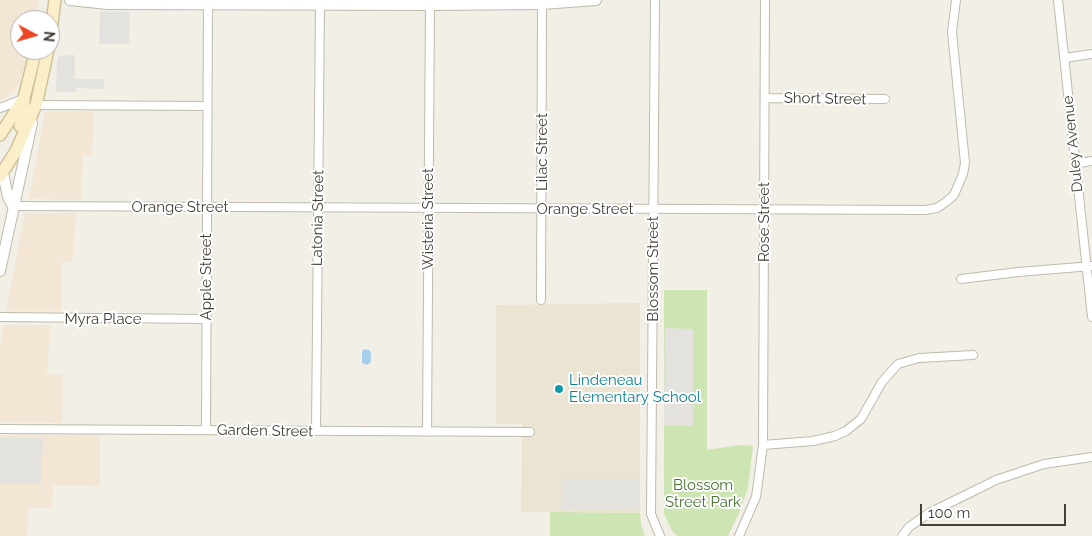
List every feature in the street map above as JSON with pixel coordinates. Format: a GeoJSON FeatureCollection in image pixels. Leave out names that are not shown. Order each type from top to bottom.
{"type":"FeatureCollection","features":[{"type":"Feature","properties":{"kind":"main road"},"geometry":{"type":"LineString","coordinates":[[1,175],[8,152],[22,122],[24,98],[34,60]]}},
{"type":"Feature","properties":{"kind":"main road"},"geometry":{"type":"LineString","coordinates":[[1,175],[16,151],[36,106],[46,60]]}},
{"type":"Feature","properties":{"kind":"main road"},"geometry":{"type":"LineString","coordinates":[[0,136],[24,98]]}},
{"type":"Feature","properties":{"kind":"street"},"geometry":{"type":"LineString","coordinates":[[70,0],[108,4],[208,5],[355,2],[430,5],[542,4],[596,0]]}},
{"type":"Feature","properties":{"kind":"street","name":"Blossom Street"},"geometry":{"type":"LineString","coordinates":[[654,0],[651,514],[660,536]]}},
{"type":"Feature","properties":{"kind":"street","name":"Rose Street"},"geometry":{"type":"LineString","coordinates":[[739,536],[756,497],[763,445],[765,0]]}},
{"type":"Feature","properties":{"kind":"street","name":"Orange Street"},"geometry":{"type":"LineString","coordinates":[[13,206],[653,210],[925,210],[937,208],[954,195],[960,185],[965,163],[952,32],[956,0]]}},
{"type":"Feature","properties":{"kind":"street","name":"Duley Avenue"},"geometry":{"type":"LineString","coordinates":[[1058,0],[1075,164],[1089,266],[1092,317]]}},
{"type":"Feature","properties":{"kind":"street","name":"Latonia Street"},"geometry":{"type":"LineString","coordinates":[[316,431],[320,4]]}},
{"type":"Feature","properties":{"kind":"street","name":"Lilac Street"},"geometry":{"type":"LineString","coordinates":[[541,300],[542,4]]}},
{"type":"Feature","properties":{"kind":"street","name":"Apple Street"},"geometry":{"type":"LineString","coordinates":[[206,430],[206,106],[208,5]]}},
{"type":"Feature","properties":{"kind":"street","name":"Wisteria Street"},"geometry":{"type":"LineString","coordinates":[[427,432],[430,5]]}},
{"type":"Feature","properties":{"kind":"street"},"geometry":{"type":"LineString","coordinates":[[1064,58],[1092,54]]}},
{"type":"Feature","properties":{"kind":"street"},"geometry":{"type":"LineString","coordinates":[[0,108],[24,98]]}},
{"type":"Feature","properties":{"kind":"street","name":"Short Street"},"geometry":{"type":"LineString","coordinates":[[765,98],[885,99]]}},
{"type":"Feature","properties":{"kind":"street"},"geometry":{"type":"LineString","coordinates":[[0,271],[36,106],[206,106]]}},
{"type":"Feature","properties":{"kind":"street"},"geometry":{"type":"LineString","coordinates":[[1075,164],[1092,162]]}},
{"type":"Feature","properties":{"kind":"street"},"geometry":{"type":"LineString","coordinates":[[1,175],[13,206]]}},
{"type":"Feature","properties":{"kind":"street"},"geometry":{"type":"LineString","coordinates":[[961,279],[1089,266]]}},
{"type":"Feature","properties":{"kind":"street","name":"Myra Place"},"geometry":{"type":"LineString","coordinates":[[0,317],[206,319]]}},
{"type":"Feature","properties":{"kind":"street"},"geometry":{"type":"LineString","coordinates":[[763,445],[813,441],[835,436],[846,431],[861,419],[882,382],[898,364],[919,358],[973,355]]}},
{"type":"Feature","properties":{"kind":"street","name":"Garden Street"},"geometry":{"type":"LineString","coordinates":[[0,429],[530,432]]}},
{"type":"Feature","properties":{"kind":"street"},"geometry":{"type":"LineString","coordinates":[[902,536],[909,527],[929,512],[996,480],[1044,464],[1092,457]]}},
{"type":"Feature","properties":{"kind":"shaded area"},"geometry":{"type":"Polygon","coordinates":[[[0,0],[39,0],[37,10],[10,10],[10,60],[26,60],[20,82],[13,93],[0,100],[0,0]]]}},
{"type":"Feature","properties":{"kind":"shaded area"},"geometry":{"type":"Polygon","coordinates":[[[100,11],[130,12],[129,44],[99,44],[100,11]]]}},
{"type":"Feature","properties":{"kind":"shaded area"},"geometry":{"type":"Polygon","coordinates":[[[75,55],[75,79],[104,79],[104,89],[77,88],[76,92],[56,92],[57,62],[60,60],[60,56],[75,55]]]}},
{"type":"Feature","properties":{"kind":"shaded area"},"geometry":{"type":"Polygon","coordinates":[[[94,111],[92,155],[83,155],[81,200],[29,199],[45,112],[94,111]]]}},
{"type":"Feature","properties":{"kind":"shaded area"},"geometry":{"type":"Polygon","coordinates":[[[25,213],[76,213],[72,262],[62,262],[61,311],[6,311],[25,213]]]}},
{"type":"Feature","properties":{"kind":"shaded area"},"geometry":{"type":"Polygon","coordinates":[[[640,303],[640,513],[521,512],[522,424],[496,424],[496,305],[640,303]]]}},
{"type":"Feature","properties":{"kind":"shaded area"},"geometry":{"type":"Polygon","coordinates":[[[4,325],[50,325],[47,374],[63,375],[62,423],[0,422],[0,343],[4,325]]]}},
{"type":"Feature","properties":{"kind":"shaded area"},"geometry":{"type":"Polygon","coordinates":[[[665,328],[693,329],[693,426],[664,426],[665,328]]]}},
{"type":"Feature","properties":{"kind":"shaded area"},"geometry":{"type":"Polygon","coordinates":[[[0,435],[100,435],[100,486],[53,485],[52,508],[28,508],[27,536],[0,536],[0,435]]]}},
{"type":"Feature","properties":{"kind":"shaded area"},"geometry":{"type":"Polygon","coordinates":[[[0,438],[43,438],[41,483],[0,483],[0,438]]]}},
{"type":"Feature","properties":{"kind":"shaded area"},"geometry":{"type":"Polygon","coordinates":[[[562,479],[639,479],[639,510],[561,509],[562,479]]]}},
{"type":"Feature","properties":{"kind":"green space","name":"Blossom Street Park"},"geometry":{"type":"Polygon","coordinates":[[[664,290],[707,290],[707,450],[739,445],[753,446],[748,488],[728,536],[677,536],[672,531],[664,514],[664,290]]]}},
{"type":"Feature","properties":{"kind":"green space"},"geometry":{"type":"Polygon","coordinates":[[[550,512],[640,513],[641,525],[645,536],[550,536],[550,512]]]}},
{"type":"Feature","properties":{"kind":"water"},"geometry":{"type":"Polygon","coordinates":[[[364,349],[369,350],[371,353],[371,362],[367,365],[362,363],[362,352],[364,349]]]}},
{"type":"Feature","properties":{"kind":"place","name":"Lindeneau Elementary School"},"geometry":{"type":"Point","coordinates":[559,389]}}]}
